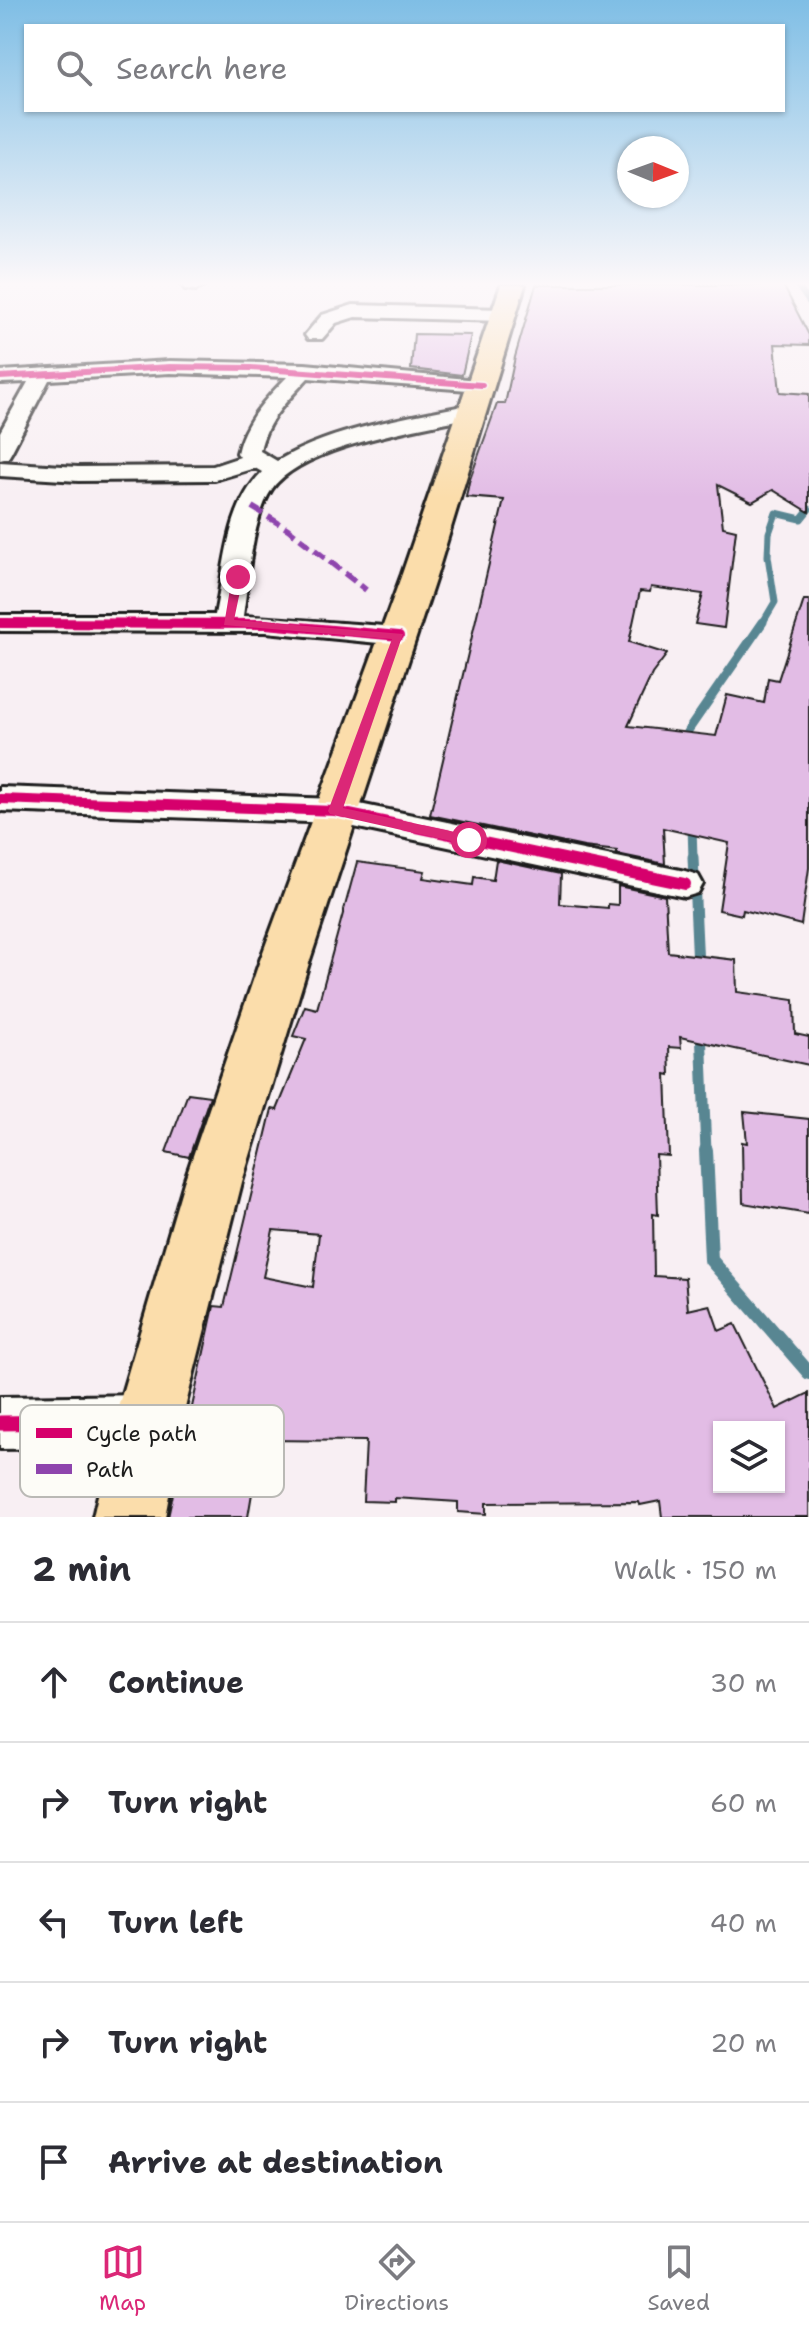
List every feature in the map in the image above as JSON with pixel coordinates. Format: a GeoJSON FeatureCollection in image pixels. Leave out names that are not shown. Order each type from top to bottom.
{"type":"FeatureCollection","features":[{"type":"Feature","properties":{"kind":"main road"},"geometry":{"type":"LineString","coordinates":[[151,1405],[193,1247],[335,811],[399,636],[490,356]]}},
{"type":"Feature","properties":{"kind":"main road"},"geometry":{"type":"LineString","coordinates":[[129,1517],[133,1497]]}},
{"type":"Feature","properties":{"kind":"street"},"geometry":{"type":"LineString","coordinates":[[0,377],[170,367],[305,370],[477,398]]}},
{"type":"Feature","properties":{"kind":"street"},"geometry":{"type":"LineString","coordinates":[[265,465],[248,453],[258,426],[305,370]]}},
{"type":"Feature","properties":{"kind":"street"},"geometry":{"type":"LineString","coordinates":[[0,453],[41,376]]}},
{"type":"Feature","properties":{"kind":"street"},"geometry":{"type":"LineString","coordinates":[[0,469],[78,474],[215,473],[289,462],[477,398]]}},
{"type":"Feature","properties":{"kind":"street"},"geometry":{"type":"LineString","coordinates":[[228,623],[252,507],[262,487],[265,465]]}},
{"type":"Feature","properties":{"kind":"street"},"geometry":{"type":"LineString","coordinates":[[0,623],[228,623],[399,636]]}},
{"type":"Feature","properties":{"kind":"street"},"geometry":{"type":"LineString","coordinates":[[0,799],[335,811],[685,884]]}},
{"type":"Feature","properties":{"kind":"street"},"geometry":{"type":"LineString","coordinates":[[0,1423],[20,1423]]}},
{"type":"Feature","properties":{"kind":"building"},"geometry":{"type":"Polygon","coordinates":[[[412,356],[466,356],[462,375],[411,369],[412,356]]]}},
{"type":"Feature","properties":{"kind":"building"},"geometry":{"type":"Polygon","coordinates":[[[776,356],[780,392],[809,394],[809,512],[773,490],[752,502],[718,485],[723,527],[736,530],[724,628],[695,624],[703,594],[651,587],[650,592],[640,591],[629,642],[667,654],[652,674],[628,726],[716,736],[727,695],[764,703],[768,678],[778,680],[804,600],[809,600],[809,868],[801,925],[743,910],[742,915],[719,910],[729,843],[663,828],[665,864],[617,854],[617,851],[430,815],[504,500],[466,497],[497,404],[505,404],[515,357],[776,356]]]}},
{"type":"Feature","properties":{"kind":"building"},"geometry":{"type":"Polygon","coordinates":[[[496,860],[561,874],[560,904],[608,908],[608,904],[618,905],[618,886],[665,896],[668,952],[736,960],[737,992],[794,1000],[795,1034],[809,1037],[809,1065],[680,1037],[681,1048],[669,1047],[670,1075],[666,1074],[669,1156],[656,1155],[658,1215],[653,1214],[654,1276],[685,1278],[688,1310],[710,1305],[719,1331],[735,1324],[777,1409],[809,1393],[809,1517],[662,1517],[660,1501],[640,1505],[639,1502],[486,1503],[486,1514],[458,1512],[458,1502],[395,1498],[395,1502],[363,1501],[366,1441],[284,1440],[284,1405],[192,1405],[214,1306],[224,1307],[272,1109],[277,1110],[306,1039],[293,1036],[305,1006],[317,1009],[357,862],[425,871],[423,878],[473,885],[474,877],[493,880],[496,860]],[[273,1230],[263,1277],[313,1287],[319,1234],[273,1230]]]}},
{"type":"Feature","properties":{"kind":"building"},"geometry":{"type":"Polygon","coordinates":[[[188,1093],[210,1096],[189,1157],[166,1152],[188,1093]]]}},
{"type":"Feature","properties":{"kind":"building"},"geometry":{"type":"Polygon","coordinates":[[[744,1112],[809,1119],[809,1214],[743,1203],[742,1142],[747,1143],[744,1112]]]}},
{"type":"Feature","properties":{"kind":"building"},"geometry":{"type":"Polygon","coordinates":[[[172,1497],[251,1497],[248,1517],[168,1517],[172,1497]]]}},
{"type":"Feature","properties":{"kind":"waterway"},"geometry":{"type":"LineString","coordinates":[[762,624],[775,602],[768,556],[769,533],[776,513],[801,519],[809,509]]}},
{"type":"Feature","properties":{"kind":"waterway"},"geometry":{"type":"LineString","coordinates":[[688,743],[687,732],[763,622]]}},
{"type":"Feature","properties":{"kind":"waterway"},"geometry":{"type":"LineString","coordinates":[[692,826],[693,859]]}},
{"type":"Feature","properties":{"kind":"waterway"},"geometry":{"type":"LineString","coordinates":[[693,857],[698,967]]}},
{"type":"Feature","properties":{"kind":"waterway"},"geometry":{"type":"LineString","coordinates":[[701,1029],[706,1152]]}},
{"type":"Feature","properties":{"kind":"waterway"},"geometry":{"type":"LineString","coordinates":[[706,1150],[711,1260],[809,1373]]}},
{"type":"Feature","properties":{"kind":"marked path"},"geometry":{"type":"LineString","coordinates":[[252,507],[288,529],[366,590]]}},
{"type":"Feature","properties":{"kind":"cycle path"},"geometry":{"type":"LineString","coordinates":[[0,377],[170,367],[251,368],[482,385]]}},
{"type":"Feature","properties":{"kind":"cycle path"},"geometry":{"type":"LineString","coordinates":[[0,623],[266,624],[399,636]]}},
{"type":"Feature","properties":{"kind":"cycle path"},"geometry":{"type":"LineString","coordinates":[[0,799],[335,811],[685,884]]}},
{"type":"Feature","properties":{"kind":"cycle path"},"geometry":{"type":"LineString","coordinates":[[0,1423],[20,1423]]}},
{"type":"Feature","properties":{"kind":"route"},"geometry":{"type":"LineString","coordinates":[[238,577],[228,623],[301,626],[399,636],[335,811],[469,840]]}}]}
